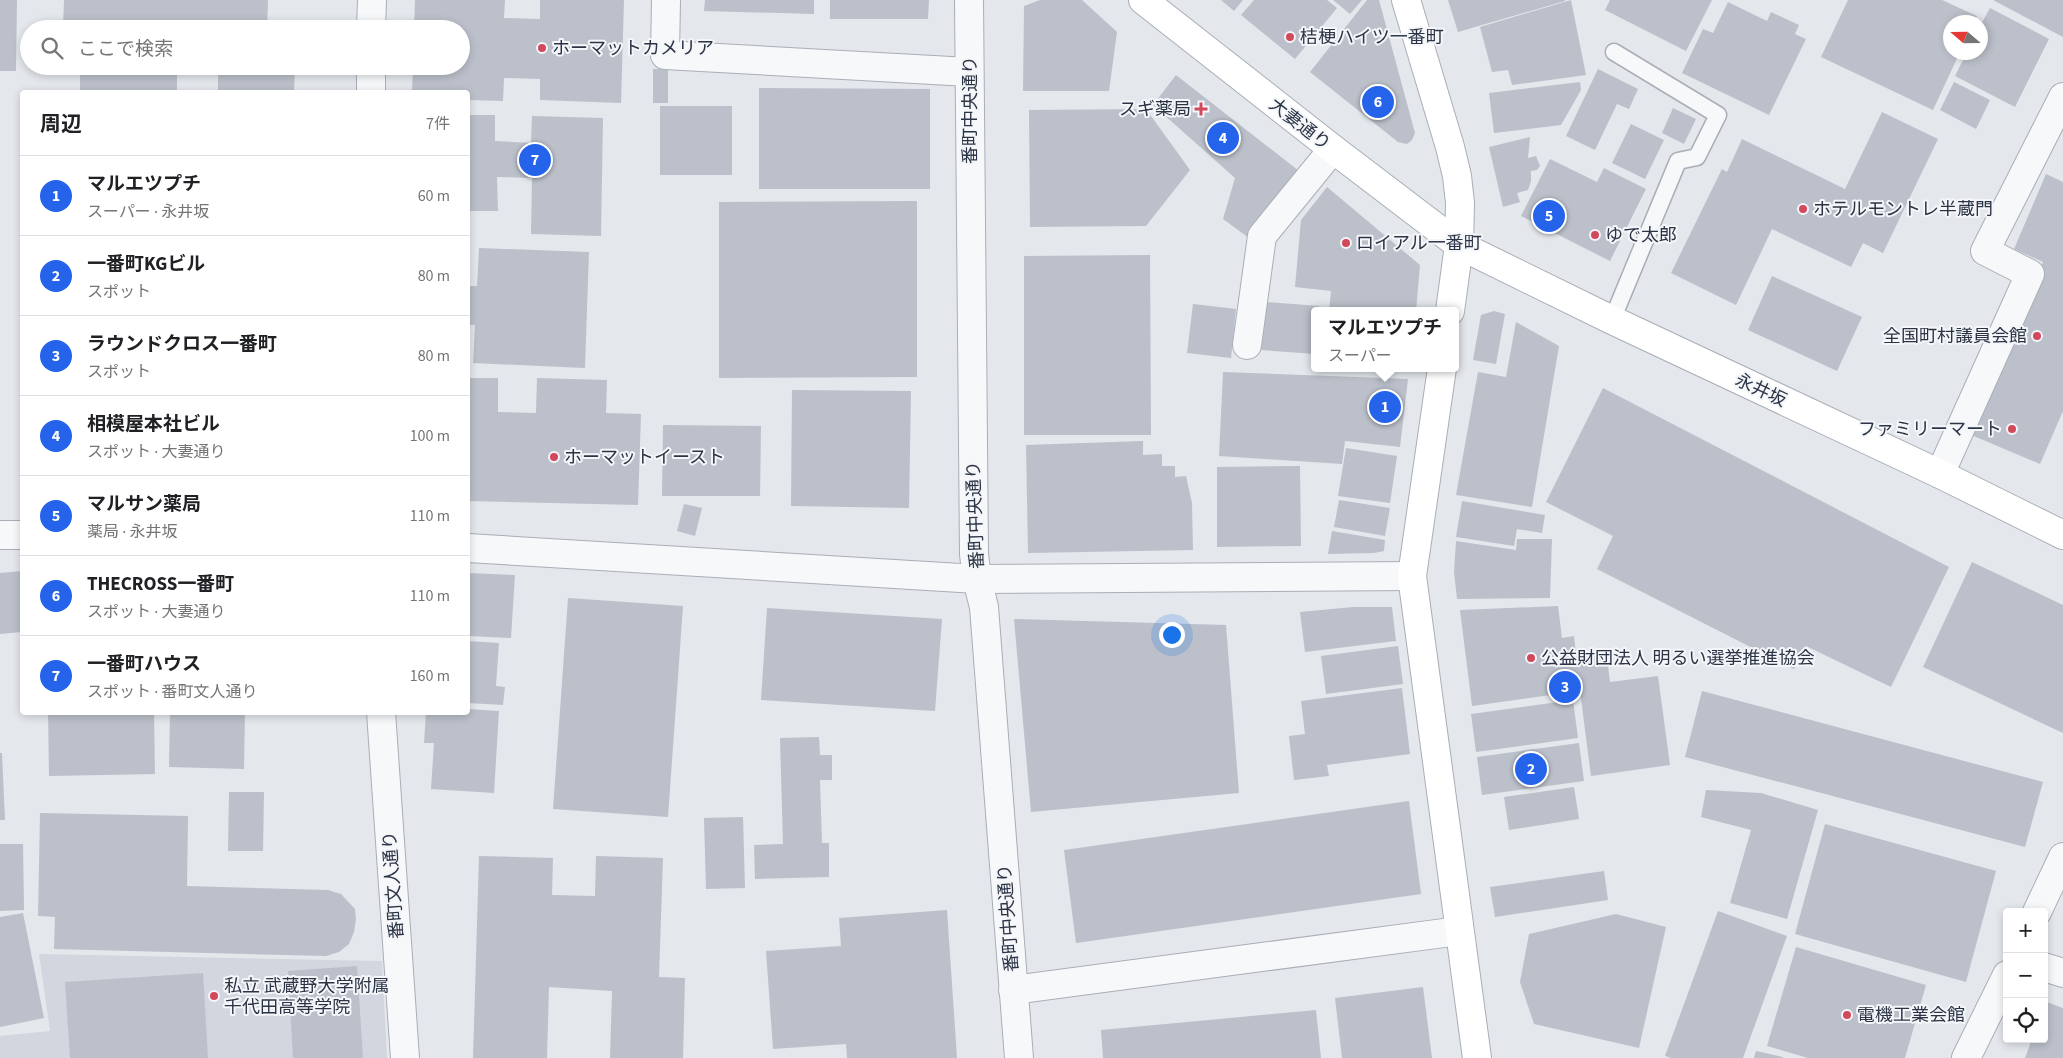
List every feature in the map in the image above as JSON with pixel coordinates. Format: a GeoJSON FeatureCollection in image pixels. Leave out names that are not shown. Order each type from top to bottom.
{"type":"FeatureCollection","features":[{"type":"Feature","properties":{"kind":"street"},"geometry":{"type":"LineString","coordinates":[[372,0],[372,20]]}},
{"type":"Feature","properties":{"kind":"street"},"geometry":{"type":"LineString","coordinates":[[666,0],[665,55],[969,72]]}},
{"type":"Feature","properties":{"kind":"street","name":"番町中央通り"},"geometry":{"type":"LineString","coordinates":[[969,0],[974,554],[977,579],[984,607],[1019,1058]]}},
{"type":"Feature","properties":{"kind":"street","name":"大妻通り"},"geometry":{"type":"LineString","coordinates":[[1143,0],[1332,149],[1459,245]]}},
{"type":"Feature","properties":{"kind":"street"},"geometry":{"type":"LineString","coordinates":[[1406,0],[1457,176],[1460,203],[1459,245],[1451,307]]}},
{"type":"Feature","properties":{"kind":"street"},"geometry":{"type":"LineString","coordinates":[[371,75],[371,90]]}},
{"type":"Feature","properties":{"kind":"street"},"geometry":{"type":"LineString","coordinates":[[1940,474],[2030,274],[1985,251],[2063,97]]}},
{"type":"Feature","properties":{"kind":"street"},"geometry":{"type":"LineString","coordinates":[[1247,345],[1262,236],[1332,149]]}},
{"type":"Feature","properties":{"kind":"street","name":"永井坂"},"geometry":{"type":"LineString","coordinates":[[1459,245],[1612,320],[1940,474],[2063,535]]}},
{"type":"Feature","properties":{"kind":"street"},"geometry":{"type":"LineString","coordinates":[[1441,372],[1412,576],[1477,1058]]}},
{"type":"Feature","properties":{"kind":"street"},"geometry":{"type":"LineString","coordinates":[[0,535],[20,535]]}},
{"type":"Feature","properties":{"kind":"street"},"geometry":{"type":"LineString","coordinates":[[470,548],[977,579],[1412,576]]}},
{"type":"Feature","properties":{"kind":"street","name":"番町文人通り"},"geometry":{"type":"LineString","coordinates":[[381,715],[405,1058]]}},
{"type":"Feature","properties":{"kind":"street"},"geometry":{"type":"LineString","coordinates":[[2039,908],[2063,856]]}},
{"type":"Feature","properties":{"kind":"street"},"geometry":{"type":"LineString","coordinates":[[1013,990],[1459,931]]}},
{"type":"Feature","properties":{"kind":"street"},"geometry":{"type":"LineString","coordinates":[[2048,968],[2063,973]]}},
{"type":"Feature","properties":{"kind":"street"},"geometry":{"type":"LineString","coordinates":[[1966,1058],[2003,983]]}},
{"type":"Feature","properties":{"kind":"lane"},"geometry":{"type":"LineString","coordinates":[[1612,320],[1678,161],[1696,157],[1718,115],[1614,52]]}},
{"type":"Feature","properties":{"kind":"shaded area","name":"私立 武蔵野大学附属 千代田高等学院"},"geometry":{"type":"Polygon","coordinates":[[[39,954],[382,961],[387,1058],[0,1058],[0,1036],[50,1031],[39,954]]]}},
{"type":"Feature","properties":{"kind":"building"},"geometry":{"type":"Polygon","coordinates":[[[0,0],[17,0],[16,71],[0,71],[0,0]]]}},
{"type":"Feature","properties":{"kind":"building"},"geometry":{"type":"Polygon","coordinates":[[[64,0],[268,0],[267,20],[63,20],[64,0]]]}},
{"type":"Feature","properties":{"kind":"building","name":"ホーマットカメリア"},"geometry":{"type":"Polygon","coordinates":[[[415,0],[505,0],[504,18],[540,19],[540,0],[624,0],[621,103],[540,100],[540,79],[504,78],[503,101],[470,100],[470,90],[412,90],[413,75],[470,75],[470,20],[414,20],[415,0]]]}},
{"type":"Feature","properties":{"kind":"building"},"geometry":{"type":"Polygon","coordinates":[[[705,0],[814,0],[814,14],[704,11],[705,0]]]}},
{"type":"Feature","properties":{"kind":"building"},"geometry":{"type":"Polygon","coordinates":[[[830,0],[929,0],[928,19],[830,19],[830,0]]]}},
{"type":"Feature","properties":{"kind":"building"},"geometry":{"type":"Polygon","coordinates":[[[1040,0],[1082,0],[1117,32],[1109,91],[1023,91],[1024,6],[1040,0]]]}},
{"type":"Feature","properties":{"kind":"building"},"geometry":{"type":"Polygon","coordinates":[[[1221,0],[1243,0],[1234,11],[1221,0]]]}},
{"type":"Feature","properties":{"kind":"building","name":"桔梗ハイツ一番町"},"geometry":{"type":"Polygon","coordinates":[[[1254,0],[1327,0],[1337,8],[1295,59],[1241,15],[1254,0]]]}},
{"type":"Feature","properties":{"kind":"building"},"geometry":{"type":"Polygon","coordinates":[[[1333,0],[1362,0],[1350,14],[1333,0]]]}},
{"type":"Feature","properties":{"kind":"building"},"geometry":{"type":"Polygon","coordinates":[[[1367,0],[1379,0],[1415,133],[1412,140],[1407,144],[1398,142],[1310,72],[1367,0]]]}},
{"type":"Feature","properties":{"kind":"building"},"geometry":{"type":"Polygon","coordinates":[[[1448,0],[1565,0],[1565,1],[1458,32],[1448,0]]]}},
{"type":"Feature","properties":{"kind":"building"},"geometry":{"type":"Polygon","coordinates":[[[1571,0],[1586,75],[1512,85],[1508,70],[1492,72],[1480,27],[1571,0]]]}},
{"type":"Feature","properties":{"kind":"building"},"geometry":{"type":"Polygon","coordinates":[[[1610,0],[1712,0],[1686,51],[1605,10],[1610,0]]]}},
{"type":"Feature","properties":{"kind":"building"},"geometry":{"type":"Polygon","coordinates":[[[1848,0],[1942,0],[1975,15],[1943,15],[1943,60],[1956,60],[1933,110],[1821,57],[1848,0]]]}},
{"type":"Feature","properties":{"kind":"building"},"geometry":{"type":"Polygon","coordinates":[[[1993,0],[2063,0],[2063,37],[1993,0]]]}},
{"type":"Feature","properties":{"kind":"building"},"geometry":{"type":"Polygon","coordinates":[[[1728,2],[1767,21],[1771,12],[1799,25],[1795,34],[1806,39],[1769,115],[1682,73],[1703,29],[1713,33],[1728,2]]]}},
{"type":"Feature","properties":{"kind":"building"},"geometry":{"type":"Polygon","coordinates":[[[1990,8],[2049,39],[2015,107],[1955,76],[1963,60],[1988,60],[1988,15],[1986,15],[1990,8]]]}},
{"type":"Feature","properties":{"kind":"building"},"geometry":{"type":"Polygon","coordinates":[[[653,69],[668,69],[668,103],[653,103],[653,69]]]}},
{"type":"Feature","properties":{"kind":"building"},"geometry":{"type":"Polygon","coordinates":[[[1598,69],[1638,89],[1629,109],[1617,104],[1595,150],[1566,136],[1598,69]]]}},
{"type":"Feature","properties":{"kind":"building"},"geometry":{"type":"Polygon","coordinates":[[[80,75],[177,75],[177,90],[80,90],[80,75]]]}},
{"type":"Feature","properties":{"kind":"building"},"geometry":{"type":"Polygon","coordinates":[[[218,75],[295,75],[294,90],[218,90],[218,75]]]}},
{"type":"Feature","properties":{"kind":"building"},"geometry":{"type":"Polygon","coordinates":[[[1176,75],[1299,171],[1249,238],[1223,219],[1235,178],[1153,105],[1176,75]]]}},
{"type":"Feature","properties":{"kind":"building"},"geometry":{"type":"Polygon","coordinates":[[[1580,82],[1581,90],[1561,125],[1494,133],[1489,93],[1580,82]]]}},
{"type":"Feature","properties":{"kind":"building"},"geometry":{"type":"Polygon","coordinates":[[[1954,82],[1990,100],[1976,129],[1940,110],[1954,82]]]}},
{"type":"Feature","properties":{"kind":"building"},"geometry":{"type":"Polygon","coordinates":[[[759,88],[930,89],[930,189],[759,189],[759,88]]]}},
{"type":"Feature","properties":{"kind":"building"},"geometry":{"type":"Polygon","coordinates":[[[660,106],[732,106],[732,175],[660,175],[660,106]]]}},
{"type":"Feature","properties":{"kind":"building"},"geometry":{"type":"Polygon","coordinates":[[[1673,108],[1696,119],[1684,144],[1662,133],[1673,108]]]}},
{"type":"Feature","properties":{"kind":"building"},"geometry":{"type":"Polygon","coordinates":[[[1146,109],[1190,170],[1146,226],[1030,227],[1029,110],[1146,109]]]}},
{"type":"Feature","properties":{"kind":"building","name":"ホテルモントレ半蔵門"},"geometry":{"type":"Polygon","coordinates":[[[1882,112],[1938,139],[1883,253],[1863,243],[1851,267],[1772,229],[1736,305],[1671,273],[1722,169],[1727,172],[1742,139],[1845,189],[1882,112]]]}},
{"type":"Feature","properties":{"kind":"building"},"geometry":{"type":"Polygon","coordinates":[[[470,115],[495,115],[495,141],[531,143],[532,116],[603,118],[601,236],[531,234],[532,178],[497,177],[498,211],[470,211],[470,115]]]}},
{"type":"Feature","properties":{"kind":"building"},"geometry":{"type":"Polygon","coordinates":[[[1631,124],[1664,140],[1645,179],[1612,163],[1631,124]]]}},
{"type":"Feature","properties":{"kind":"building"},"geometry":{"type":"Polygon","coordinates":[[[1530,137],[1528,158],[1536,156],[1540,166],[1537,170],[1531,171],[1531,181],[1528,190],[1517,193],[1520,202],[1503,207],[1489,147],[1530,137]]]}},
{"type":"Feature","properties":{"kind":"building"},"geometry":{"type":"Polygon","coordinates":[[[1550,159],[1597,182],[1604,168],[1646,189],[1610,261],[1521,216],[1550,159]]]}},
{"type":"Feature","properties":{"kind":"building","name":"全国町村議員会館"},"geometry":{"type":"Polygon","coordinates":[[[2046,174],[2063,182],[2063,411],[2040,464],[1969,434],[2043,262],[2014,249],[2046,174]]]}},
{"type":"Feature","properties":{"kind":"building","name":"ロイアル一番町"},"geometry":{"type":"Polygon","coordinates":[[[1327,187],[1420,265],[1416,307],[1329,307],[1331,291],[1295,287],[1301,220],[1327,187]]]}},
{"type":"Feature","properties":{"kind":"building"},"geometry":{"type":"Polygon","coordinates":[[[917,201],[917,377],[719,378],[719,202],[917,201]]]}},
{"type":"Feature","properties":{"kind":"building"},"geometry":{"type":"Polygon","coordinates":[[[479,248],[589,252],[585,368],[473,363],[475,325],[470,325],[470,286],[477,286],[479,248]]]}},
{"type":"Feature","properties":{"kind":"building"},"geometry":{"type":"Polygon","coordinates":[[[1150,255],[1151,435],[1024,435],[1024,256],[1150,255]]]}},
{"type":"Feature","properties":{"kind":"building"},"geometry":{"type":"Polygon","coordinates":[[[1772,276],[1862,317],[1837,371],[1748,330],[1772,276]]]}},
{"type":"Feature","properties":{"kind":"building"},"geometry":{"type":"Polygon","coordinates":[[[1265,302],[1319,306],[1311,307],[1311,354],[1261,350],[1265,302]]]}},
{"type":"Feature","properties":{"kind":"building"},"geometry":{"type":"Polygon","coordinates":[[[1193,304],[1236,309],[1231,358],[1187,353],[1193,304]]]}},
{"type":"Feature","properties":{"kind":"building"},"geometry":{"type":"Polygon","coordinates":[[[1494,311],[1505,314],[1496,364],[1473,360],[1481,315],[1494,311]]]}},
{"type":"Feature","properties":{"kind":"building"},"geometry":{"type":"Polygon","coordinates":[[[1516,322],[1559,346],[1532,507],[1456,495],[1478,372],[1506,377],[1516,322]]]}},
{"type":"Feature","properties":{"kind":"building"},"geometry":{"type":"Polygon","coordinates":[[[1223,372],[1408,379],[1400,447],[1345,441],[1342,464],[1219,456],[1223,372]]]}},
{"type":"Feature","properties":{"kind":"building","name":"ホーマットイースト"},"geometry":{"type":"Polygon","coordinates":[[[470,378],[498,378],[498,412],[536,413],[537,378],[607,380],[606,413],[641,414],[638,505],[470,501],[470,378]]]}},
{"type":"Feature","properties":{"kind":"building"},"geometry":{"type":"Polygon","coordinates":[[[1603,388],[1949,567],[1891,687],[1806,646],[1794,669],[1597,569],[1613,536],[1546,502],[1603,388]]]}},
{"type":"Feature","properties":{"kind":"building"},"geometry":{"type":"Polygon","coordinates":[[[792,390],[911,391],[909,508],[791,506],[792,390]]]}},
{"type":"Feature","properties":{"kind":"building"},"geometry":{"type":"Polygon","coordinates":[[[663,425],[761,426],[760,496],[662,496],[663,425]]]}},
{"type":"Feature","properties":{"kind":"building"},"geometry":{"type":"Polygon","coordinates":[[[1143,441],[1143,455],[1162,454],[1162,466],[1175,466],[1175,477],[1186,476],[1192,503],[1193,550],[1028,553],[1026,445],[1143,441]]]}},
{"type":"Feature","properties":{"kind":"building"},"geometry":{"type":"Polygon","coordinates":[[[1346,448],[1397,456],[1390,503],[1338,496],[1346,448]]]}},
{"type":"Feature","properties":{"kind":"building"},"geometry":{"type":"Polygon","coordinates":[[[1300,466],[1301,546],[1217,547],[1217,467],[1300,466]]]}},
{"type":"Feature","properties":{"kind":"building"},"geometry":{"type":"Polygon","coordinates":[[[1339,500],[1390,508],[1385,536],[1334,527],[1339,500]]]}},
{"type":"Feature","properties":{"kind":"building"},"geometry":{"type":"Polygon","coordinates":[[[1462,501],[1545,515],[1542,533],[1517,529],[1514,546],[1456,537],[1462,501]]]}},
{"type":"Feature","properties":{"kind":"building"},"geometry":{"type":"Polygon","coordinates":[[[684,504],[702,508],[695,536],[677,531],[684,504]]]}},
{"type":"Feature","properties":{"kind":"building"},"geometry":{"type":"Polygon","coordinates":[[[1332,531],[1385,540],[1384,551],[1328,554],[1332,531]]]}},
{"type":"Feature","properties":{"kind":"building"},"geometry":{"type":"Polygon","coordinates":[[[1517,539],[1552,539],[1550,598],[1457,599],[1454,572],[1456,541],[1516,550],[1517,539]]]}},
{"type":"Feature","properties":{"kind":"building"},"geometry":{"type":"Polygon","coordinates":[[[1972,562],[2063,605],[2063,733],[1923,667],[1972,562]]]}},
{"type":"Feature","properties":{"kind":"building"},"geometry":{"type":"Polygon","coordinates":[[[20,571],[20,632],[0,634],[0,573],[20,571]]]}},
{"type":"Feature","properties":{"kind":"building"},"geometry":{"type":"Polygon","coordinates":[[[470,573],[515,575],[511,638],[470,636],[470,573]]]}},
{"type":"Feature","properties":{"kind":"building"},"geometry":{"type":"Polygon","coordinates":[[[568,598],[683,606],[668,817],[553,809],[568,598]]]}},
{"type":"Feature","properties":{"kind":"building"},"geometry":{"type":"Polygon","coordinates":[[[1558,606],[1562,638],[1574,636],[1576,654],[1606,650],[1610,682],[1658,676],[1670,765],[1591,776],[1580,691],[1472,706],[1460,610],[1558,606]]]}},
{"type":"Feature","properties":{"kind":"building"},"geometry":{"type":"Polygon","coordinates":[[[1353,607],[1392,607],[1396,641],[1305,652],[1300,612],[1353,607]]]}},
{"type":"Feature","properties":{"kind":"building"},"geometry":{"type":"Polygon","coordinates":[[[767,608],[942,619],[935,711],[761,700],[767,608]]]}},
{"type":"Feature","properties":{"kind":"building"},"geometry":{"type":"Polygon","coordinates":[[[1014,619],[1226,625],[1239,793],[1031,812],[1014,619]]]}},
{"type":"Feature","properties":{"kind":"building"},"geometry":{"type":"Polygon","coordinates":[[[470,641],[499,643],[496,686],[505,687],[503,705],[470,703],[470,641]]]}},
{"type":"Feature","properties":{"kind":"building"},"geometry":{"type":"Polygon","coordinates":[[[1398,646],[1403,684],[1326,694],[1321,656],[1398,646]]]}},
{"type":"Feature","properties":{"kind":"building"},"geometry":{"type":"Polygon","coordinates":[[[1402,688],[1410,754],[1327,765],[1329,776],[1294,780],[1289,736],[1305,734],[1301,701],[1402,688]]]}},
{"type":"Feature","properties":{"kind":"building"},"geometry":{"type":"Polygon","coordinates":[[[1702,691],[2043,782],[2025,847],[1685,757],[1702,691]]]}},
{"type":"Feature","properties":{"kind":"building"},"geometry":{"type":"Polygon","coordinates":[[[1573,700],[1578,738],[1476,752],[1471,714],[1573,700]]]}},
{"type":"Feature","properties":{"kind":"building"},"geometry":{"type":"Polygon","coordinates":[[[470,709],[499,711],[494,793],[431,789],[434,743],[424,743],[426,715],[470,715],[470,709]]]}},
{"type":"Feature","properties":{"kind":"building"},"geometry":{"type":"Polygon","coordinates":[[[48,715],[154,715],[155,774],[49,776],[48,715]]]}},
{"type":"Feature","properties":{"kind":"building"},"geometry":{"type":"Polygon","coordinates":[[[170,715],[245,715],[244,769],[169,767],[170,715]]]}},
{"type":"Feature","properties":{"kind":"building"},"geometry":{"type":"Polygon","coordinates":[[[819,737],[820,755],[832,755],[832,780],[820,780],[822,843],[829,843],[829,877],[755,879],[754,845],[783,844],[780,738],[819,737]]]}},
{"type":"Feature","properties":{"kind":"building"},"geometry":{"type":"Polygon","coordinates":[[[1579,743],[1584,781],[1482,795],[1477,757],[1579,743]]]}},
{"type":"Feature","properties":{"kind":"building"},"geometry":{"type":"Polygon","coordinates":[[[0,753],[2,753],[5,820],[0,820],[0,753]]]}},
{"type":"Feature","properties":{"kind":"building"},"geometry":{"type":"Polygon","coordinates":[[[1574,787],[1579,819],[1509,830],[1504,797],[1574,787]]]}},
{"type":"Feature","properties":{"kind":"building"},"geometry":{"type":"Polygon","coordinates":[[[1706,790],[1761,793],[1818,810],[1787,919],[1730,903],[1751,830],[1701,817],[1706,790]]]}},
{"type":"Feature","properties":{"kind":"building"},"geometry":{"type":"Polygon","coordinates":[[[229,792],[264,792],[263,851],[228,851],[229,792]]]}},
{"type":"Feature","properties":{"kind":"building"},"geometry":{"type":"Polygon","coordinates":[[[1409,801],[1421,894],[1076,943],[1064,850],[1409,801]]]}},
{"type":"Feature","properties":{"kind":"building"},"geometry":{"type":"Polygon","coordinates":[[[40,813],[188,816],[187,886],[328,890],[341,894],[355,909],[354,932],[349,944],[339,952],[326,956],[54,949],[55,917],[38,916],[40,813]]]}},
{"type":"Feature","properties":{"kind":"building"},"geometry":{"type":"Polygon","coordinates":[[[743,817],[745,888],[706,889],[704,818],[743,817]]]}},
{"type":"Feature","properties":{"kind":"building"},"geometry":{"type":"Polygon","coordinates":[[[1825,824],[1996,871],[1966,982],[1795,934],[1825,824]]]}},
{"type":"Feature","properties":{"kind":"building"},"geometry":{"type":"Polygon","coordinates":[[[0,844],[23,844],[24,910],[0,911],[0,844]]]}},
{"type":"Feature","properties":{"kind":"building"},"geometry":{"type":"Polygon","coordinates":[[[479,856],[553,858],[552,895],[595,896],[596,856],[663,858],[659,977],[685,978],[683,1058],[610,1058],[612,991],[549,987],[547,1058],[473,1058],[479,856]]]}},
{"type":"Feature","properties":{"kind":"building"},"geometry":{"type":"Polygon","coordinates":[[[1604,871],[1608,900],[1495,917],[1490,887],[1604,871]]]}},
{"type":"Feature","properties":{"kind":"building"},"geometry":{"type":"Polygon","coordinates":[[[947,910],[957,1058],[847,1058],[846,1044],[773,1049],[766,951],[841,946],[839,918],[947,910]]]}},
{"type":"Feature","properties":{"kind":"building"},"geometry":{"type":"Polygon","coordinates":[[[1718,911],[1787,936],[1743,1058],[1671,1058],[1665,1056],[1718,911]]]}},
{"type":"Feature","properties":{"kind":"building"},"geometry":{"type":"Polygon","coordinates":[[[23,913],[44,1018],[0,1027],[0,917],[23,913]]]}},
{"type":"Feature","properties":{"kind":"building"},"geometry":{"type":"Polygon","coordinates":[[[1616,914],[1666,927],[1639,1048],[1534,1024],[1520,982],[1529,934],[1616,914]]]}},
{"type":"Feature","properties":{"kind":"building","name":"電機工業会館"},"geometry":{"type":"Polygon","coordinates":[[[1796,947],[1926,985],[1905,1058],[1808,1058],[1767,1046],[1796,947]]]}},
{"type":"Feature","properties":{"kind":"building"},"geometry":{"type":"Polygon","coordinates":[[[357,966],[363,1058],[293,1058],[288,971],[357,966]]]}},
{"type":"Feature","properties":{"kind":"building"},"geometry":{"type":"Polygon","coordinates":[[[203,973],[208,1058],[70,1058],[65,982],[203,973]]]}},
{"type":"Feature","properties":{"kind":"building"},"geometry":{"type":"Polygon","coordinates":[[[1423,987],[1432,1058],[1342,1058],[1335,998],[1423,987]]]}},
{"type":"Feature","properties":{"kind":"building"},"geometry":{"type":"Polygon","coordinates":[[[2048,1002],[2063,1008],[2063,1058],[2025,1058],[2031,1043],[2048,1043],[2048,1002]]]}},
{"type":"Feature","properties":{"kind":"building"},"geometry":{"type":"Polygon","coordinates":[[[1316,1010],[1321,1058],[1103,1058],[1101,1030],[1316,1010]]]}},
{"type":"Feature","properties":{"kind":"building"},"geometry":{"type":"Polygon","coordinates":[[[1756,1051],[1783,1057],[1783,1058],[1754,1058],[1756,1051]]]}},
{"type":"Feature","properties":{"kind":"place","name":"桔梗ハイツ一番町"},"geometry":{"type":"Point","coordinates":[1290,37]}},
{"type":"Feature","properties":{"kind":"place","name":"ホーマットカメリア"},"geometry":{"type":"Point","coordinates":[542,48]}},
{"type":"Feature","properties":{"kind":"place","name":"THECROSS一番町"},"geometry":{"type":"Point","coordinates":[1378,102]}},
{"type":"Feature","properties":{"kind":"place","name":"スギ薬局"},"geometry":{"type":"Point","coordinates":[1201,109]}},
{"type":"Feature","properties":{"kind":"place","name":"相模屋本社ビル"},"geometry":{"type":"Point","coordinates":[1223,138]}},
{"type":"Feature","properties":{"kind":"place","name":"一番町ハウス"},"geometry":{"type":"Point","coordinates":[535,160]}},
{"type":"Feature","properties":{"kind":"place","name":"ホテルモントレ半蔵門"},"geometry":{"type":"Point","coordinates":[1803,209]}},
{"type":"Feature","properties":{"kind":"place","name":"マルサン薬局"},"geometry":{"type":"Point","coordinates":[1549,216]}},
{"type":"Feature","properties":{"kind":"place","name":"ゆで太郎"},"geometry":{"type":"Point","coordinates":[1595,235]}},
{"type":"Feature","properties":{"kind":"place","name":"ロイアル一番町"},"geometry":{"type":"Point","coordinates":[1346,243]}},
{"type":"Feature","properties":{"kind":"place","name":"全国町村議員会館"},"geometry":{"type":"Point","coordinates":[2037,336]}},
{"type":"Feature","properties":{"kind":"place","name":"マルエツプチ"},"geometry":{"type":"Point","coordinates":[1385,407]}},
{"type":"Feature","properties":{"kind":"place","name":"ファミリーマート"},"geometry":{"type":"Point","coordinates":[2012,429]}},
{"type":"Feature","properties":{"kind":"place","name":"ホーマットイースト"},"geometry":{"type":"Point","coordinates":[554,457]}},
{"type":"Feature","properties":{"kind":"place","name":"公益財団法人 明るい選挙推進協会"},"geometry":{"type":"Point","coordinates":[1531,658]}},
{"type":"Feature","properties":{"kind":"place","name":"ラウンドクロス一番町"},"geometry":{"type":"Point","coordinates":[1565,687]}},
{"type":"Feature","properties":{"kind":"place","name":"一番町KGビル"},"geometry":{"type":"Point","coordinates":[1531,769]}},
{"type":"Feature","properties":{"kind":"place","name":"私立 武蔵野大学附属 千代田高等学院"},"geometry":{"type":"Point","coordinates":[214,996]}},
{"type":"Feature","properties":{"kind":"place","name":"電機工業会館"},"geometry":{"type":"Point","coordinates":[1847,1015]}}]}
